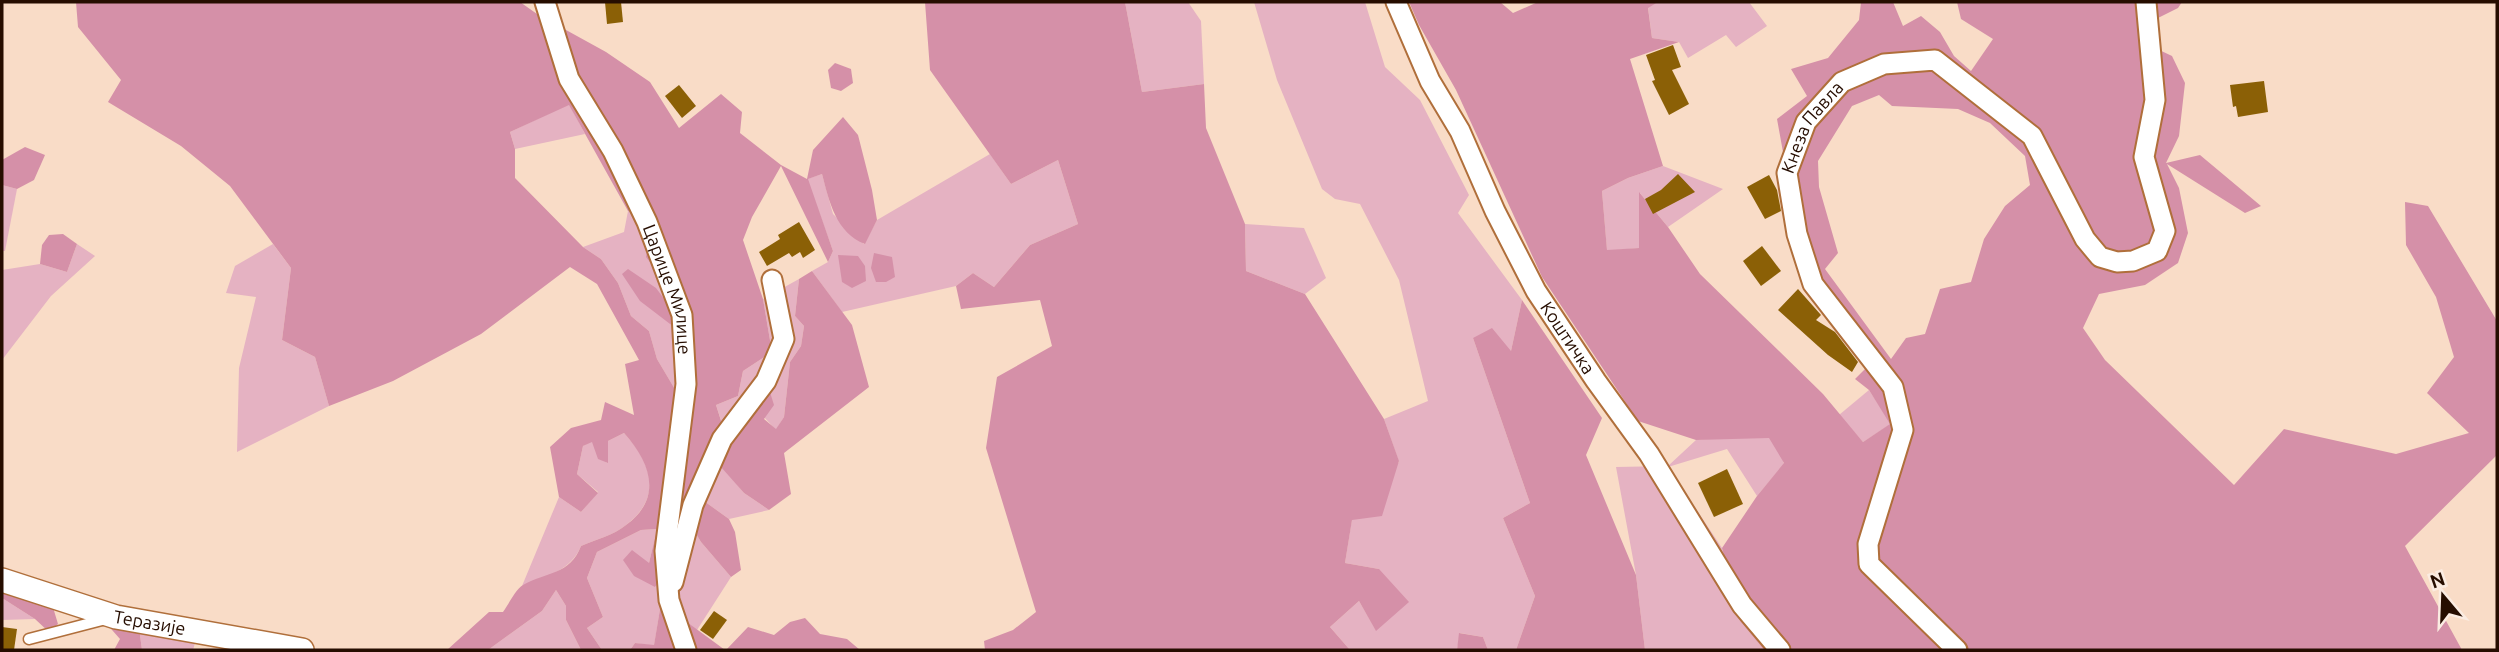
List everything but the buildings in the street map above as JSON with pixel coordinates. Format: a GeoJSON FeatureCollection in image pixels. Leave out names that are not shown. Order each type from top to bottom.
{"type":"FeatureCollection","features":[{"type":"Feature","properties":{"kind":"street","name":"Царице Милице"},"geometry":{"type":"LineString","coordinates":[[545,2],[569,79],[613,150],[647,222],[682,315],[686,384],[665,551],[669,600],[686,650]]}},
{"type":"Feature","properties":{"kind":"street","name":"Коштичка"},"geometry":{"type":"LineString","coordinates":[[1396,2],[1430,81],[1460,131],[1495,211],[1536,291],[1649,454],[1742,605],[1780,650]]}},
{"type":"Feature","properties":{"kind":"street","name":"Кнеза Павла"},"geometry":{"type":"LineString","coordinates":[[1957,650],[1869,564],[1868,544],[1903,430],[1893,387],[1814,284],[1797,234],[1787,173],[1806,122],[1842,82],[1884,64],[1935,60],[2032,136],[2085,239],[2101,257],[2117,262],[2133,261],[2157,251],[2165,231],[2144,157],[2155,100],[2146,2]]}},
{"type":"Feature","properties":{"kind":"street"},"geometry":{"type":"LineString","coordinates":[[669,600],[693,505],[722,439],[766,381],[784,339],[772,280]]}},
{"type":"Feature","properties":{"kind":"street","name":"Теразије"},"geometry":{"type":"LineString","coordinates":[[2,580],[116,617],[302,650]]}},
{"type":"Feature","properties":{"kind":"lane"},"geometry":{"type":"LineString","coordinates":[[29,639],[116,617]]}},
{"type":"Feature","properties":{"kind":"shaded area"},"geometry":{"type":"Polygon","coordinates":[[[76,2],[520,2],[606,52],[650,82],[679,128],[721,94],[742,112],[740,133],[781,165],[807,179],[813,150],[843,117],[858,135],[877,220],[865,244],[855,239],[835,215],[822,174],[808,179],[833,251],[828,262],[781,166],[752,217],[743,240],[763,299],[772,352],[743,371],[738,396],[716,405],[730,449],[746,398],[769,389],[774,405],[764,419],[776,429],[784,417],[790,362],[801,346],[804,326],[795,316],[799,279],[812,271],[852,325],[869,387],[784,453],[791,494],[769,510],[744,493],[721,467],[704,501],[729,519],[735,532],[741,570],[731,577],[701,542],[683,512],[670,566],[655,587],[634,576],[623,560],[632,550],[649,563],[657,529],[641,530],[597,552],[587,578],[603,617],[587,628],[602,650],[581,650],[566,620],[566,606],[556,590],[542,611],[488,650],[447,650],[489,612],[503,612],[520,587],[564,568],[581,546],[621,529],[638,515],[645,503],[649,492],[646,468],[641,456],[624,433],[608,441],[608,463],[598,459],[592,442],[583,446],[577,474],[598,493],[581,512],[559,497],[550,447],[571,428],[601,420],[605,402],[634,415],[625,364],[639,360],[597,284],[570,267],[481,334],[393,381],[329,406],[315,357],[282,340],[291,268],[230,186],[181,146],[108,102],[121,80],[78,27],[76,2]],[[569,105],[510,132],[515,149],[515,178],[583,247],[601,259],[618,283],[631,316],[649,331],[657,359],[676,391],[691,340],[640,301],[622,274],[628,269],[656,288],[677,316],[684,305],[646,257],[652,221],[628,211],[569,105]]]}},
{"type":"Feature","properties":{"kind":"shaded area"},"geometry":{"type":"Polygon","coordinates":[[[925,2],[1125,2],[1142,92],[1204,84],[1206,128],[1245,224],[1246,271],[1305,294],[1384,419],[1399,461],[1382,516],[1352,520],[1345,563],[1379,569],[1409,602],[1376,631],[1359,601],[1330,627],[1350,650],[985,650],[984,641],[1013,630],[1036,612],[986,448],[997,377],[1052,346],[1040,300],[961,309],[956,286],[973,273],[994,287],[1030,245],[1078,224],[1058,160],[1011,184],[930,70],[925,2]]]}},
{"type":"Feature","properties":{"kind":"shaded area"},"geometry":{"type":"Polygon","coordinates":[[[1125,2],[1188,2],[1201,21],[1204,84],[1142,92],[1125,2]]]}},
{"type":"Feature","properties":{"kind":"shaded area"},"geometry":{"type":"Polygon","coordinates":[[[1254,2],[1365,2],[1385,67],[1420,100],[1469,195],[1458,213],[1522,300],[1511,351],[1473,338],[1530,503],[1503,518],[1535,596],[1516,650],[1488,650],[1483,637],[1460,633],[1457,650],[1350,650],[1330,627],[1359,601],[1376,630],[1379,569],[1345,563],[1352,519],[1399,462],[1384,419],[1428,401],[1399,280],[1360,204],[1335,199],[1322,189],[1277,80],[1254,2]]]}},
{"type":"Feature","properties":{"kind":"shaded area"},"geometry":{"type":"Polygon","coordinates":[[[1409,2],[1500,2],[1513,13],[1538,2],[1658,2],[1648,8],[1652,38],[1679,42],[1630,59],[1663,166],[1628,178],[1602,191],[1607,250],[1639,248],[1639,192],[1668,227],[1700,274],[1823,394],[1863,442],[1890,424],[1869,390],[1855,379],[1867,367],[1807,284],[1777,119],[1807,96],[1791,69],[1828,58],[1859,20],[1861,2],[1893,2],[1903,26],[1921,16],[1940,32],[1954,56],[1971,71],[1993,39],[1961,19],[1957,2],[2182,2],[2178,8],[2154,20],[2155,48],[2172,56],[2185,83],[2179,136],[2166,163],[2200,155],[2261,206],[2245,213],[2167,164],[2179,188],[2188,233],[2178,263],[2145,285],[2099,294],[2083,328],[2105,360],[2234,485],[2284,429],[2396,454],[2469,433],[2427,393],[2454,357],[2436,297],[2406,245],[2405,202],[2428,206],[2497,321],[2497,455],[2405,546],[2462,650],[1764,650],[1740,621],[1722,548],[1757,496],[1784,463],[1769,438],[1696,440],[1638,421],[1542,277],[1456,90],[1409,2]],[[1879,95],[1852,106],[1818,161],[1819,187],[1838,253],[1825,269],[1891,359],[1906,338],[1925,334],[1940,289],[1971,282],[1984,239],[2005,206],[2030,185],[2025,156],[1990,123],[1958,109],[1892,106],[1879,95]]]}},
{"type":"Feature","properties":{"kind":"shaded area"},"geometry":{"type":"Polygon","coordinates":[[[1658,2],[1749,2],[1767,26],[1736,47],[1726,35],[1688,58],[1679,42],[1652,38],[1648,7],[1658,2]]]}},
{"type":"Feature","properties":{"kind":"shaded area"},"geometry":{"type":"Polygon","coordinates":[[[835,63],[851,69],[853,83],[841,91],[831,88],[828,70],[835,63]]]}},
{"type":"Feature","properties":{"kind":"shaded area"},"geometry":{"type":"Polygon","coordinates":[[[569,104],[585,134],[515,149],[510,132],[569,104]]]}},
{"type":"Feature","properties":{"kind":"shaded area"},"geometry":{"type":"Polygon","coordinates":[[[25,147],[45,155],[34,180],[17,189],[2,185],[2,160],[25,147]]]}},
{"type":"Feature","properties":{"kind":"shaded area"},"geometry":{"type":"Polygon","coordinates":[[[990,154],[1011,184],[1058,160],[1078,224],[1030,245],[994,287],[973,273],[956,286],[842,312],[812,271],[828,262],[833,251],[807,179],[822,174],[833,214],[864,244],[877,220],[990,154]]]}},
{"type":"Feature","properties":{"kind":"shaded area"},"geometry":{"type":"Polygon","coordinates":[[[1663,166],[1723,189],[1668,227],[1640,193],[1639,248],[1607,251],[1602,191],[1628,178],[1663,166]]]}},
{"type":"Feature","properties":{"kind":"shaded area"},"geometry":{"type":"Polygon","coordinates":[[[2,185],[17,189],[5,251],[2,251],[2,185]]]}},
{"type":"Feature","properties":{"kind":"shaded area"},"geometry":{"type":"Polygon","coordinates":[[[628,211],[652,220],[684,305],[691,340],[676,391],[657,359],[649,331],[631,316],[618,283],[601,259],[583,247],[624,232],[628,211]]]}},
{"type":"Feature","properties":{"kind":"shaded area"},"geometry":{"type":"Polygon","coordinates":[[[1245,224],[1304,228],[1326,278],[1305,294],[1246,271],[1245,224]]]}},
{"type":"Feature","properties":{"kind":"shaded area"},"geometry":{"type":"Polygon","coordinates":[[[63,234],[77,244],[67,272],[40,264],[42,245],[49,235],[63,234]]]}},
{"type":"Feature","properties":{"kind":"shaded area"},"geometry":{"type":"Polygon","coordinates":[[[77,244],[95,256],[51,296],[2,360],[2,270],[40,264],[67,272],[77,244]]]}},
{"type":"Feature","properties":{"kind":"shaded area"},"geometry":{"type":"Polygon","coordinates":[[[273,244],[291,268],[282,340],[315,357],[329,406],[237,452],[239,368],[256,297],[226,293],[235,266],[273,244]]]}},
{"type":"Feature","properties":{"kind":"shaded area"},"geometry":{"type":"Polygon","coordinates":[[[874,253],[892,257],[895,277],[886,282],[876,282],[871,268],[874,253]]]}},
{"type":"Feature","properties":{"kind":"shaded area"},"geometry":{"type":"Polygon","coordinates":[[[838,255],[858,256],[865,266],[866,281],[852,288],[842,282],[838,255]]]}},
{"type":"Feature","properties":{"kind":"shaded area"},"geometry":{"type":"Polygon","coordinates":[[[799,279],[795,316],[804,326],[801,346],[790,362],[784,417],[776,430],[746,398],[731,450],[716,405],[738,396],[743,371],[772,352],[763,299],[799,279]]]}},
{"type":"Feature","properties":{"kind":"shaded area"},"geometry":{"type":"Polygon","coordinates":[[[1522,300],[1602,418],[1586,455],[1636,575],[1645,650],[1516,650],[1535,596],[1503,518],[1530,503],[1473,338],[1492,328],[1511,351],[1522,300]]]}},
{"type":"Feature","properties":{"kind":"shaded area"},"geometry":{"type":"Polygon","coordinates":[[[1869,390],[1891,424],[1863,442],[1839,415],[1869,390]]]}},
{"type":"Feature","properties":{"kind":"shaded area"},"geometry":{"type":"Polygon","coordinates":[[[624,433],[634,444],[647,468],[649,491],[638,514],[621,529],[581,546],[577,555],[564,567],[522,586],[559,497],[581,512],[598,492],[577,474],[583,446],[592,441],[607,463],[608,441],[624,433]]]}},
{"type":"Feature","properties":{"kind":"shaded area"},"geometry":{"type":"Polygon","coordinates":[[[1763,434],[1779,444],[1784,464],[1757,496],[1727,449],[1668,467],[1722,548],[1740,621],[1764,650],[1645,650],[1636,575],[1616,467],[1668,466],[1696,440],[1763,434]]]}},
{"type":"Feature","properties":{"kind":"shaded area"},"geometry":{"type":"Polygon","coordinates":[[[722,466],[744,493],[769,510],[729,519],[704,501],[722,466]]]}},
{"type":"Feature","properties":{"kind":"shaded area"},"geometry":{"type":"Polygon","coordinates":[[[683,511],[701,542],[731,577],[697,630],[661,603],[654,646],[635,643],[630,650],[602,650],[587,628],[603,617],[587,578],[597,552],[641,530],[657,529],[649,563],[655,587],[683,511]]]}},
{"type":"Feature","properties":{"kind":"shaded area"},"geometry":{"type":"Polygon","coordinates":[[[5,589],[52,604],[58,624],[49,632],[35,619],[2,598],[5,589]]]}},
{"type":"Feature","properties":{"kind":"shaded area"},"geometry":{"type":"Polygon","coordinates":[[[556,590],[566,606],[566,620],[581,650],[488,650],[542,611],[556,590]]]}},
{"type":"Feature","properties":{"kind":"shaded area"},"geometry":{"type":"Polygon","coordinates":[[[2,598],[35,619],[2,620],[2,598]]]}},
{"type":"Feature","properties":{"kind":"shaded area"},"geometry":{"type":"Polygon","coordinates":[[[661,603],[725,650],[630,650],[635,643],[654,645],[661,603]]]}},
{"type":"Feature","properties":{"kind":"shaded area"},"geometry":{"type":"Polygon","coordinates":[[[805,618],[820,634],[847,639],[860,650],[726,650],[748,627],[774,635],[790,622],[805,618]]]}},
{"type":"Feature","properties":{"kind":"shaded area"},"geometry":{"type":"Polygon","coordinates":[[[105,622],[139,628],[142,650],[114,650],[120,639],[105,622]]]}},
{"type":"Feature","properties":{"kind":"shaded area"},"geometry":{"type":"Polygon","coordinates":[[[139,628],[195,643],[193,650],[142,650],[139,628]]]}},
{"type":"Feature","properties":{"kind":"shaded area"},"geometry":{"type":"Polygon","coordinates":[[[1459,633],[1483,637],[1488,650],[1457,650],[1459,633]]]}}]}
